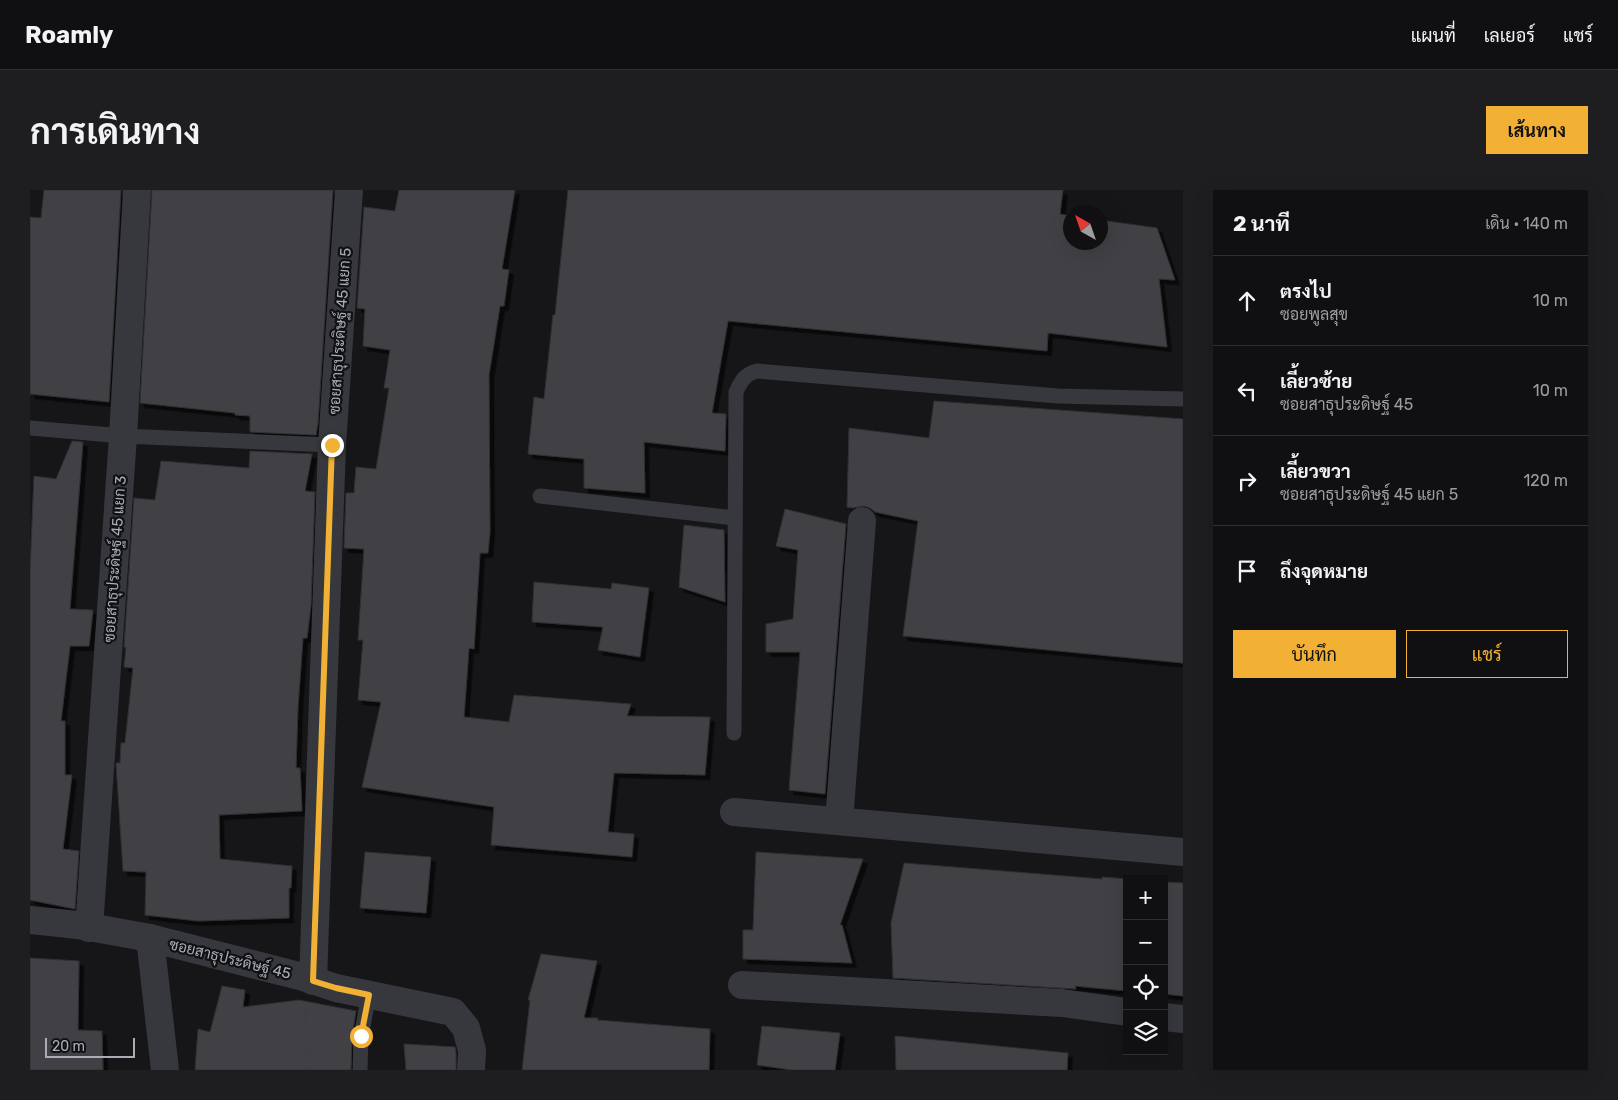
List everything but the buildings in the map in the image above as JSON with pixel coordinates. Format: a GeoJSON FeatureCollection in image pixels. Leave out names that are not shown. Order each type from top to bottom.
{"type":"FeatureCollection","features":[{"type":"Feature","properties":{"kind":"street","name":"ซอยสาธุประดิษฐ์ 45 แยก 3"},"geometry":{"type":"LineString","coordinates":[[89,928],[124,436],[137,190]]}},
{"type":"Feature","properties":{"kind":"street","name":"ซอยสาธุประดิษฐ์ 45 แยก 5"},"geometry":{"type":"LineString","coordinates":[[308,979],[332,445],[349,190]]}},
{"type":"Feature","properties":{"kind":"street"},"geometry":{"type":"LineString","coordinates":[[839,821],[862,521]]}},
{"type":"Feature","properties":{"kind":"street"},"geometry":{"type":"LineString","coordinates":[[734,812],[1183,852]]}},
{"type":"Feature","properties":{"kind":"street","name":"ซอยสาธุประดิษฐ์ 45"},"geometry":{"type":"LineString","coordinates":[[30,920],[78,925],[150,938],[336,988],[453,1012],[466,1028],[472,1050],[471,1070]]}},
{"type":"Feature","properties":{"kind":"street"},"geometry":{"type":"LineString","coordinates":[[150,938],[165,1070]]}},
{"type":"Feature","properties":{"kind":"street"},"geometry":{"type":"LineString","coordinates":[[742,985],[1062,1003],[1123,1011]]}},
{"type":"Feature","properties":{"kind":"street"},"geometry":{"type":"LineString","coordinates":[[1168,1017],[1183,1019]]}},
{"type":"Feature","properties":{"kind":"lane"},"geometry":{"type":"LineString","coordinates":[[734,733],[736,392],[741,380],[751,372],[1058,396],[1183,398]]}},
{"type":"Feature","properties":{"kind":"lane"},"geometry":{"type":"LineString","coordinates":[[30,428],[124,436],[332,445]]}},
{"type":"Feature","properties":{"kind":"lane"},"geometry":{"type":"LineString","coordinates":[[540,496],[735,518]]}},
{"type":"Feature","properties":{"kind":"lane"},"geometry":{"type":"LineString","coordinates":[[360,1070],[361,1036],[369,995]]}},
{"type":"Feature","properties":{"kind":"path"},"geometry":{"type":"LineString","coordinates":[[307,1070],[306,1009],[308,979]]}},
{"type":"Feature","properties":{"kind":"route"},"geometry":{"type":"LineString","coordinates":[[332,445],[313,981],[369,995],[361,1036]]}}]}
